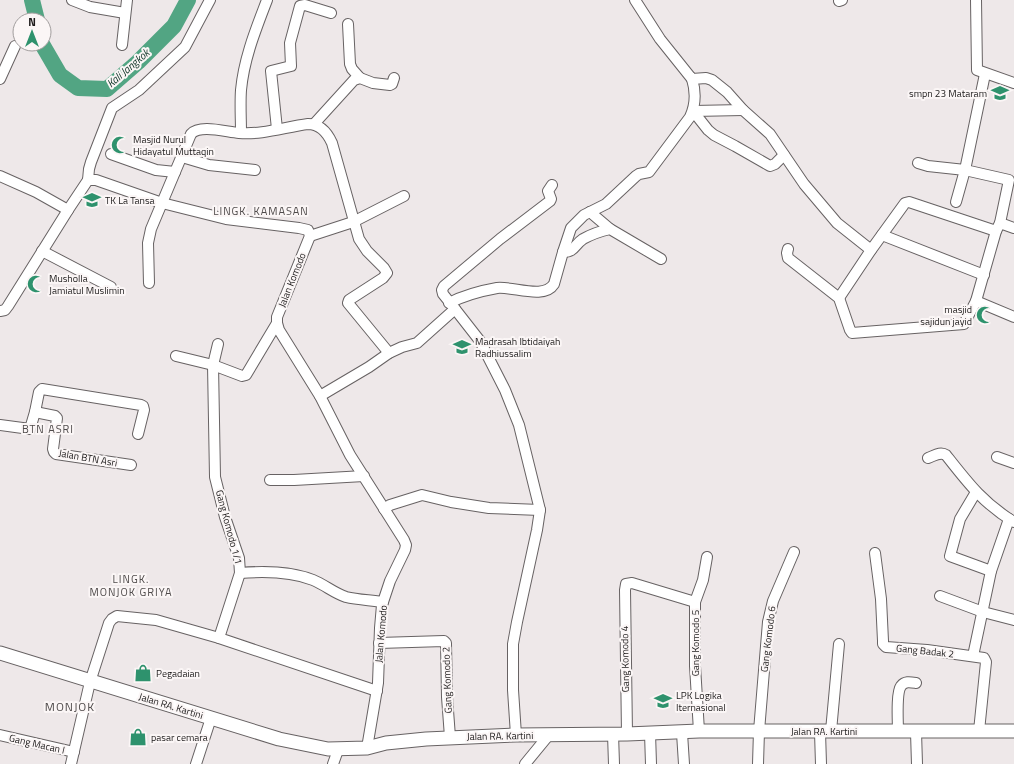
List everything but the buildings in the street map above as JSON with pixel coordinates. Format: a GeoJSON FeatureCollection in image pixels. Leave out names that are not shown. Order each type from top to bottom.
{"type":"FeatureCollection","features":[{"type":"Feature","properties":{"kind":"street"},"geometry":{"type":"LineString","coordinates":[[72,0],[90,7],[125,13]]}},
{"type":"Feature","properties":{"kind":"street"},"geometry":{"type":"LineString","coordinates":[[122,45],[127,0]]}},
{"type":"Feature","properties":{"kind":"street"},"geometry":{"type":"LineString","coordinates":[[0,311],[5,310],[8,306],[88,180],[91,162],[112,108],[139,90],[185,47],[210,0]]}},
{"type":"Feature","properties":{"kind":"street"},"geometry":{"type":"LineString","coordinates":[[241,133],[241,98],[243,77],[249,51],[267,0]]}},
{"type":"Feature","properties":{"kind":"street"},"geometry":{"type":"LineString","coordinates":[[320,396],[369,367],[389,353],[402,347],[417,343],[452,306],[471,294],[499,288],[533,292],[552,288],[571,228],[584,215],[606,204],[636,176],[649,172],[685,125],[693,111],[695,91],[692,79],[660,39],[635,0]]}},
{"type":"Feature","properties":{"kind":"street"},"geometry":{"type":"LineString","coordinates":[[976,0],[976,67],[978,71],[985,74],[1014,83]]}},
{"type":"Feature","properties":{"kind":"street"},"geometry":{"type":"LineString","coordinates":[[277,130],[271,72],[291,66],[290,43],[300,6],[305,5],[331,13]]}},
{"type":"Feature","properties":{"kind":"street"},"geometry":{"type":"LineString","coordinates":[[348,24],[350,64],[352,69],[360,78],[373,83],[390,85],[392,84],[394,78]]}},
{"type":"Feature","properties":{"kind":"street"},"geometry":{"type":"LineString","coordinates":[[0,78],[12,52]]}},
{"type":"Feature","properties":{"kind":"street"},"geometry":{"type":"LineString","coordinates":[[956,202],[965,170],[985,74]]}},
{"type":"Feature","properties":{"kind":"street"},"geometry":{"type":"LineString","coordinates":[[314,124],[352,82],[360,78]]}},
{"type":"Feature","properties":{"kind":"street"},"geometry":{"type":"LineString","coordinates":[[692,79],[706,78],[717,83],[743,110],[770,134],[782,157],[837,223],[871,250]]}},
{"type":"Feature","properties":{"kind":"street"},"geometry":{"type":"LineString","coordinates":[[693,111],[743,110]]}},
{"type":"Feature","properties":{"kind":"street"},"geometry":{"type":"LineString","coordinates":[[693,111],[708,130],[714,135],[770,166],[775,164],[782,157]]}},
{"type":"Feature","properties":{"kind":"street"},"geometry":{"type":"LineString","coordinates":[[149,283],[148,243],[155,218],[194,130],[202,129],[257,133],[314,124],[324,131],[332,143],[359,239],[367,251],[387,273],[383,278],[349,300],[348,303],[389,353]]}},
{"type":"Feature","properties":{"kind":"street"},"geometry":{"type":"LineString","coordinates":[[111,154],[156,170],[175,172]]}},
{"type":"Feature","properties":{"kind":"street"},"geometry":{"type":"LineString","coordinates":[[182,157],[209,165],[255,170]]}},
{"type":"Feature","properties":{"kind":"street"},"geometry":{"type":"LineString","coordinates":[[788,249],[788,258],[839,298],[852,332],[857,333],[964,324],[967,321],[976,301],[984,275],[998,227],[1008,180],[965,170],[928,166],[918,163]]}},
{"type":"Feature","properties":{"kind":"street"},"geometry":{"type":"LineString","coordinates":[[0,176],[36,192],[68,210]]}},
{"type":"Feature","properties":{"kind":"street"},"geometry":{"type":"LineString","coordinates":[[88,180],[96,180],[162,203],[226,219],[306,229],[310,236],[353,222],[404,196]]}},
{"type":"Feature","properties":{"kind":"street"},"geometry":{"type":"LineString","coordinates":[[516,735],[513,690],[513,644],[516,622],[537,530],[540,510],[519,425],[505,390],[480,341],[442,292],[444,286],[500,239],[550,201],[551,199],[548,191],[552,185]]}},
{"type":"Feature","properties":{"kind":"street"},"geometry":{"type":"LineString","coordinates":[[839,298],[903,205],[908,202],[998,227],[1014,228]]}},
{"type":"Feature","properties":{"kind":"street"},"geometry":{"type":"LineString","coordinates":[[590,212],[610,229],[661,259]]}},
{"type":"Feature","properties":{"kind":"street"},"geometry":{"type":"LineString","coordinates":[[563,252],[572,251],[581,241],[590,235],[610,229]]}},
{"type":"Feature","properties":{"kind":"street"},"geometry":{"type":"LineString","coordinates":[[882,235],[984,275]]}},
{"type":"Feature","properties":{"kind":"street","name":"Jalan Komodo"},"geometry":{"type":"LineString","coordinates":[[310,236],[277,317],[279,330],[320,396],[350,455],[404,540],[406,547],[390,581],[383,602],[379,643],[377,691],[367,748]]}},
{"type":"Feature","properties":{"kind":"street"},"geometry":{"type":"LineString","coordinates":[[42,251],[111,287]]}},
{"type":"Feature","properties":{"kind":"street"},"geometry":{"type":"LineString","coordinates":[[976,301],[1014,317]]}},
{"type":"Feature","properties":{"kind":"street"},"geometry":{"type":"LineString","coordinates":[[176,356],[213,365],[242,376],[246,375],[277,323]]}},
{"type":"Feature","properties":{"kind":"street","name":"Gang Komodo 1/1"},"geometry":{"type":"LineString","coordinates":[[218,344],[213,365],[215,477],[225,517],[239,558],[240,573],[219,638]]}},
{"type":"Feature","properties":{"kind":"street"},"geometry":{"type":"LineString","coordinates":[[0,425],[30,429],[36,412],[39,392],[42,389],[141,405],[143,406],[144,410],[138,434]]}},
{"type":"Feature","properties":{"kind":"street","name":"Jalan BTN Asri"},"geometry":{"type":"LineString","coordinates":[[36,412],[55,416],[57,418],[54,449],[56,454],[131,465]]}},
{"type":"Feature","properties":{"kind":"street"},"geometry":{"type":"LineString","coordinates":[[928,458],[939,453],[946,455],[976,492],[987,503],[1011,520],[991,570],[983,612],[972,656]]}},
{"type":"Feature","properties":{"kind":"street"},"geometry":{"type":"LineString","coordinates":[[997,457],[1014,463]]}},
{"type":"Feature","properties":{"kind":"street"},"geometry":{"type":"LineString","coordinates":[[270,480],[364,476]]}},
{"type":"Feature","properties":{"kind":"street"},"geometry":{"type":"LineString","coordinates":[[976,492],[960,519],[950,556],[991,570]]}},
{"type":"Feature","properties":{"kind":"street"},"geometry":{"type":"LineString","coordinates":[[384,508],[422,495],[451,502],[489,508],[540,510]]}},
{"type":"Feature","properties":{"kind":"street","name":"Gang Komodo 6"},"geometry":{"type":"LineString","coordinates":[[758,764],[759,731],[770,610],[772,601],[794,552]]}},
{"type":"Feature","properties":{"kind":"street","name":"Gang Badak 2"},"geometry":{"type":"LineString","coordinates":[[875,553],[881,599],[883,641],[886,647],[927,650],[972,656],[983,658],[986,662],[979,731]]}},
{"type":"Feature","properties":{"kind":"street","name":"Gang Komodo 5"},"geometry":{"type":"LineString","coordinates":[[699,731],[695,681],[695,602],[703,580],[707,557]]}},
{"type":"Feature","properties":{"kind":"street"},"geometry":{"type":"LineString","coordinates":[[240,573],[272,572],[294,575],[313,580],[347,597],[383,602]]}},
{"type":"Feature","properties":{"kind":"street","name":"Gang Komodo 4"},"geometry":{"type":"LineString","coordinates":[[627,734],[624,590],[626,584],[632,583],[695,602]]}},
{"type":"Feature","properties":{"kind":"street"},"geometry":{"type":"LineString","coordinates":[[940,596],[983,612],[1014,620]]}},
{"type":"Feature","properties":{"kind":"street"},"geometry":{"type":"LineString","coordinates":[[74,761],[90,682],[109,623],[117,616],[156,620],[219,638],[377,691]]}},
{"type":"Feature","properties":{"kind":"street","name":"Gang Komodo 2"},"geometry":{"type":"LineString","coordinates":[[379,643],[444,641],[446,643],[447,697],[450,738]]}},
{"type":"Feature","properties":{"kind":"street"},"geometry":{"type":"LineString","coordinates":[[821,764],[838,644]]}},
{"type":"Feature","properties":{"kind":"street","name":"Jalan RA. Kartini"},"geometry":{"type":"LineString","coordinates":[[0,654],[279,738],[316,747],[338,750],[367,748],[386,743],[516,735],[548,736],[682,733],[699,731],[1014,731]]}},
{"type":"Feature","properties":{"kind":"street"},"geometry":{"type":"LineString","coordinates":[[898,732],[899,690],[904,683],[916,683]]}},
{"type":"Feature","properties":{"kind":"street"},"geometry":{"type":"LineString","coordinates":[[196,764],[211,718]]}},
{"type":"Feature","properties":{"kind":"street"},"geometry":{"type":"LineString","coordinates":[[916,732],[917,764]]}},
{"type":"Feature","properties":{"kind":"street"},"geometry":{"type":"LineString","coordinates":[[650,733],[651,764]]}},
{"type":"Feature","properties":{"kind":"street"},"geometry":{"type":"LineString","coordinates":[[682,733],[684,764]]}},
{"type":"Feature","properties":{"kind":"street"},"geometry":{"type":"LineString","coordinates":[[613,734],[614,764]]}},
{"type":"Feature","properties":{"kind":"street","name":"Gang Macan I"},"geometry":{"type":"LineString","coordinates":[[0,735],[74,761]]}},
{"type":"Feature","properties":{"kind":"street"},"geometry":{"type":"LineString","coordinates":[[525,764],[548,736]]}},
{"type":"Feature","properties":{"kind":"street"},"geometry":{"type":"LineString","coordinates":[[333,764],[338,750]]}},
{"type":"Feature","properties":{"kind":"waterway","name":"Kali Jangkok"},"geometry":{"type":"LineString","coordinates":[[32,0],[35,12]]}},
{"type":"Feature","properties":{"kind":"waterway","name":"Kali Jangkok"},"geometry":{"type":"LineString","coordinates":[[47,52],[60,75],[78,88],[107,89],[138,62],[174,26],[188,0]]}},
{"type":"Feature","properties":{"kind":"place","name":"smpn 23 Mataram"},"geometry":{"type":"Point","coordinates":[1000,93]}},
{"type":"Feature","properties":{"kind":"place","name":"Masjid Nurul Hidayatul Muttaqin"},"geometry":{"type":"Point","coordinates":[120,145]}},
{"type":"Feature","properties":{"kind":"place","name":"TK La Tansa"},"geometry":{"type":"Point","coordinates":[92,200]}},
{"type":"Feature","properties":{"kind":"place","name":"Musholla Jamiatul Muslimin"},"geometry":{"type":"Point","coordinates":[36,284]}},
{"type":"Feature","properties":{"kind":"place","name":"masjid sajidun jayid"},"geometry":{"type":"Point","coordinates":[985,315]}},
{"type":"Feature","properties":{"kind":"place","name":"Madrasah Ibtidaiyah Radhiussalim"},"geometry":{"type":"Point","coordinates":[462,347]}},
{"type":"Feature","properties":{"kind":"place","name":"Pegadaian"},"geometry":{"type":"Point","coordinates":[143,673]}},
{"type":"Feature","properties":{"kind":"place","name":"LPK Logika Iternasional"},"geometry":{"type":"Point","coordinates":[663,701]}},
{"type":"Feature","properties":{"kind":"place","name":"pasar cemara"},"geometry":{"type":"Point","coordinates":[138,737]}},
{"type":"Feature","properties":{"kind":"district","name":"LINGK. KAMASAN"},"geometry":{"type":"Point","coordinates":[261,211]}},
{"type":"Feature","properties":{"kind":"district","name":"BTN ASRI"},"geometry":{"type":"Point","coordinates":[48,429]}},
{"type":"Feature","properties":{"kind":"district","name":"LINGK. MONJOK GRIYA"},"geometry":{"type":"Point","coordinates":[131,585]}},
{"type":"Feature","properties":{"kind":"district","name":"MONJOK"},"geometry":{"type":"Point","coordinates":[70,706]}}]}
